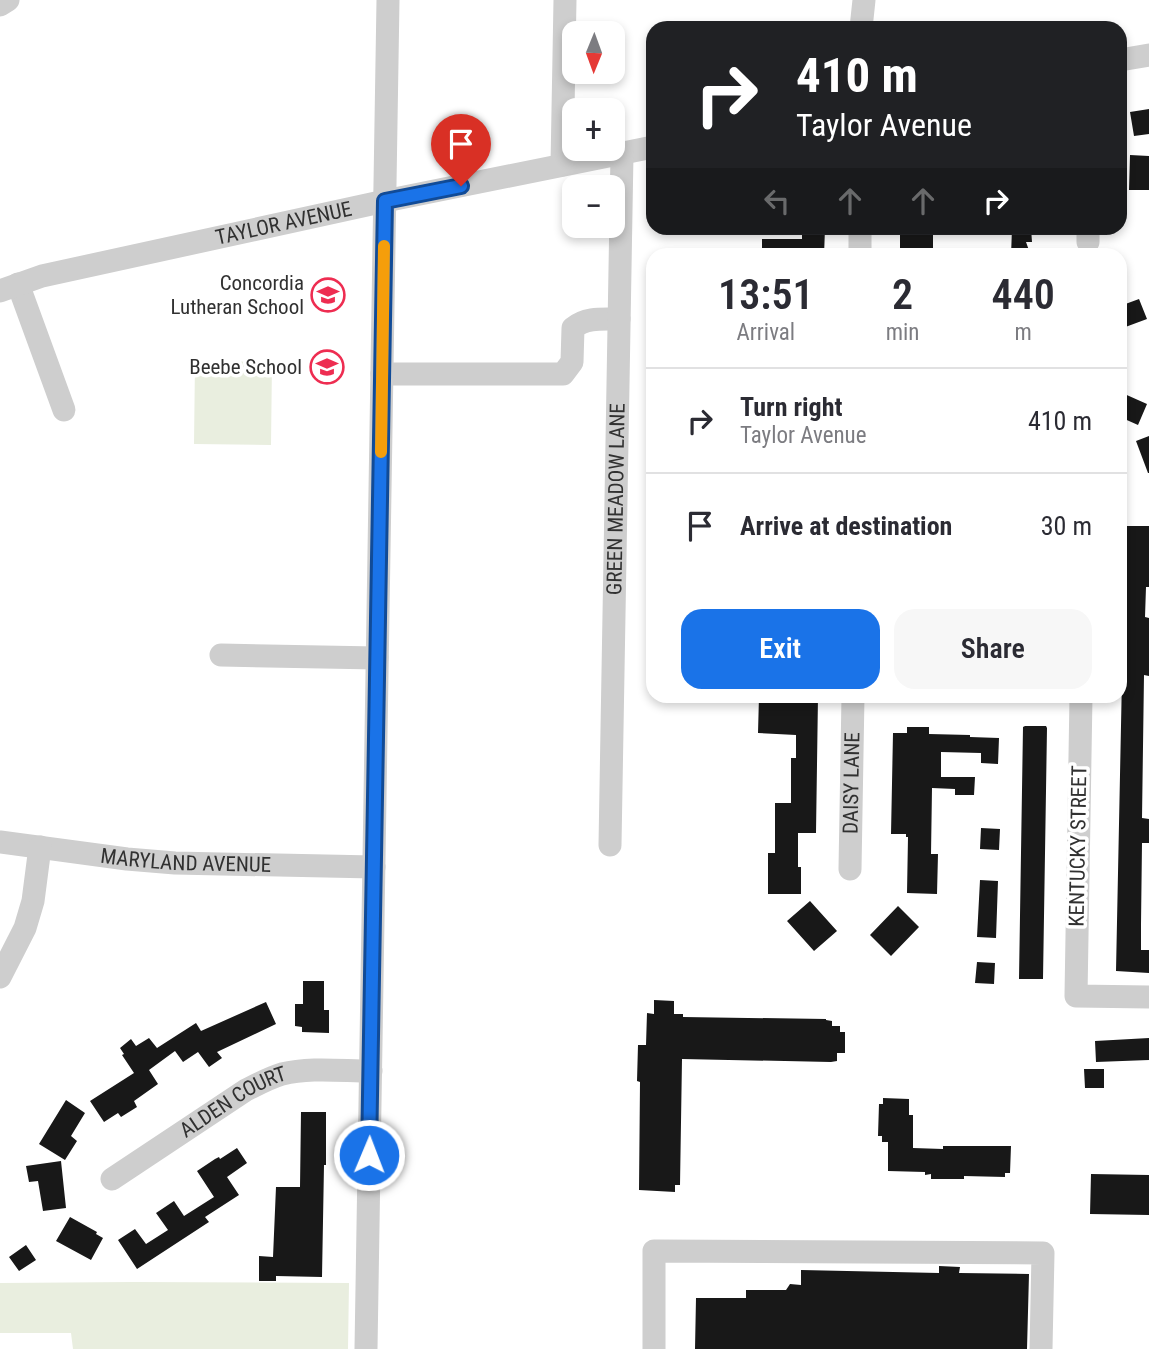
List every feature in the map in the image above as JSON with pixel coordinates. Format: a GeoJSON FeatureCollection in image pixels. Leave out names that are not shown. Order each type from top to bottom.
{"type":"FeatureCollection","features":[{"type":"Feature","properties":{"kind":"street"},"geometry":{"type":"LineString","coordinates":[[0,5],[8,0]]}},
{"type":"Feature","properties":{"kind":"street"},"geometry":{"type":"LineString","coordinates":[[366,1349],[388,0]]}},
{"type":"Feature","properties":{"kind":"street"},"geometry":{"type":"LineString","coordinates":[[562,165],[565,0]]}},
{"type":"Feature","properties":{"kind":"street"},"geometry":{"type":"LineString","coordinates":[[862,21],[864,0]]}},
{"type":"Feature","properties":{"kind":"street"},"geometry":{"type":"LineString","coordinates":[[1127,59],[1149,55]]}},
{"type":"Feature","properties":{"kind":"street","name":"TAYLOR AVENUE"},"geometry":{"type":"LineString","coordinates":[[625,153],[646,149]]}},
{"type":"Feature","properties":{"kind":"street","name":"TAYLOR AVENUE"},"geometry":{"type":"LineString","coordinates":[[9,288],[42,276],[385,201],[584,161]]}},
{"type":"Feature","properties":{"kind":"street","name":"GREEN MEADOW LANE"},"geometry":{"type":"LineString","coordinates":[[610,845],[622,161]]}},
{"type":"Feature","properties":{"kind":"street"},"geometry":{"type":"LineString","coordinates":[[9,288],[64,410]]}},
{"type":"Feature","properties":{"kind":"street"},"geometry":{"type":"LineString","coordinates":[[382,374],[563,374],[572,362],[573,328],[580,322],[594,319],[619,319]]}},
{"type":"Feature","properties":{"kind":"street"},"geometry":{"type":"LineString","coordinates":[[221,655],[377,658]]}},
{"type":"Feature","properties":{"kind":"street","name":"DAISY LANE"},"geometry":{"type":"LineString","coordinates":[[850,869],[853,703]]}},
{"type":"Feature","properties":{"kind":"street","name":"KENTUCKY STREET"},"geometry":{"type":"LineString","coordinates":[[1081,703],[1076,996],[1149,997]]}},
{"type":"Feature","properties":{"kind":"street","name":"MARYLAND AVENUE"},"geometry":{"type":"LineString","coordinates":[[0,842],[175,863],[374,867]]}},
{"type":"Feature","properties":{"kind":"street"},"geometry":{"type":"LineString","coordinates":[[0,977],[25,928],[33,901],[40,848]]}},
{"type":"Feature","properties":{"kind":"street","name":"ALDEN COURT"},"geometry":{"type":"LineString","coordinates":[[112,1179],[246,1090],[264,1081],[303,1071],[371,1071]]}},
{"type":"Feature","properties":{"kind":"street"},"geometry":{"type":"LineString","coordinates":[[654,1349],[654,1251],[1043,1254],[1041,1349]]}},
{"type":"Feature","properties":{"kind":"shaded area"},"geometry":{"type":"Polygon","coordinates":[[[195,361],[272,362],[271,445],[194,444],[195,361]]]}},
{"type":"Feature","properties":{"kind":"shaded area"},"geometry":{"type":"Polygon","coordinates":[[[0,1283],[349,1283],[348,1349],[73,1349],[71,1333],[0,1333],[0,1283]]]}},
{"type":"Feature","properties":{"kind":"building"},"geometry":{"type":"Polygon","coordinates":[[[1149,109],[1149,134],[1134,136],[1130,112],[1149,109]]]}},
{"type":"Feature","properties":{"kind":"building"},"geometry":{"type":"Polygon","coordinates":[[[1130,155],[1149,156],[1149,190],[1129,190],[1130,155]]]}},
{"type":"Feature","properties":{"kind":"building"},"geometry":{"type":"Polygon","coordinates":[[[802,235],[825,235],[824,248],[762,248],[762,239],[802,239],[802,235]]]}},
{"type":"Feature","properties":{"kind":"building"},"geometry":{"type":"Polygon","coordinates":[[[900,235],[933,235],[933,248],[900,248],[900,235]]]}},
{"type":"Feature","properties":{"kind":"building"},"geometry":{"type":"Polygon","coordinates":[[[1012,235],[1032,235],[1032,242],[1026,242],[1028,248],[1011,248],[1012,235]]]}},
{"type":"Feature","properties":{"kind":"building"},"geometry":{"type":"Polygon","coordinates":[[[1139,299],[1147,319],[1127,326],[1127,303],[1139,299]]]}},
{"type":"Feature","properties":{"kind":"building"},"geometry":{"type":"Polygon","coordinates":[[[1127,395],[1147,404],[1138,425],[1127,420],[1127,395]]]}},
{"type":"Feature","properties":{"kind":"building"},"geometry":{"type":"Polygon","coordinates":[[[1149,436],[1149,473],[1148,473],[1136,441],[1149,436]]]}},
{"type":"Feature","properties":{"kind":"building"},"geometry":{"type":"Polygon","coordinates":[[[1127,526],[1149,526],[1149,587],[1146,587],[1145,617],[1149,618],[1149,676],[1144,675],[1142,818],[1149,819],[1149,843],[1142,843],[1141,950],[1149,950],[1149,973],[1116,971],[1121,703],[1127,703],[1127,526]]]}},
{"type":"Feature","properties":{"kind":"building"},"geometry":{"type":"Polygon","coordinates":[[[759,703],[818,703],[816,833],[798,833],[801,894],[768,894],[768,853],[775,853],[775,803],[791,803],[791,758],[796,758],[796,735],[758,733],[759,703]]]}},
{"type":"Feature","properties":{"kind":"building"},"geometry":{"type":"Polygon","coordinates":[[[1025,726],[1047,728],[1043,979],[1019,979],[1025,726]]]}},
{"type":"Feature","properties":{"kind":"building"},"geometry":{"type":"Polygon","coordinates":[[[907,727],[929,727],[929,734],[999,738],[998,764],[981,763],[981,753],[941,752],[941,777],[975,777],[974,795],[955,795],[955,789],[932,788],[931,854],[938,854],[937,894],[907,893],[908,837],[906,834],[891,834],[893,733],[907,733],[907,727]]]}},
{"type":"Feature","properties":{"kind":"building"},"geometry":{"type":"Polygon","coordinates":[[[981,828],[1000,829],[999,850],[980,849],[981,828]]]}},
{"type":"Feature","properties":{"kind":"building"},"geometry":{"type":"Polygon","coordinates":[[[980,880],[998,881],[996,938],[977,937],[980,880]]]}},
{"type":"Feature","properties":{"kind":"building"},"geometry":{"type":"Polygon","coordinates":[[[810,901],[837,931],[814,951],[787,921],[810,901]]]}},
{"type":"Feature","properties":{"kind":"building"},"geometry":{"type":"Polygon","coordinates":[[[898,906],[919,927],[891,956],[870,935],[898,906]]]}},
{"type":"Feature","properties":{"kind":"building"},"geometry":{"type":"Polygon","coordinates":[[[977,962],[995,963],[994,984],[975,983],[977,962]]]}},
{"type":"Feature","properties":{"kind":"building"},"geometry":{"type":"Polygon","coordinates":[[[303,981],[324,981],[324,1010],[329,1010],[329,1033],[302,1032],[302,1027],[295,1026],[295,1004],[303,1004],[303,981]]]}},
{"type":"Feature","properties":{"kind":"building"},"geometry":{"type":"Polygon","coordinates":[[[654,1000],[674,1001],[674,1014],[683,1014],[683,1017],[826,1019],[832,1021],[832,1026],[840,1026],[840,1032],[845,1032],[845,1053],[837,1053],[837,1061],[831,1062],[682,1059],[680,1185],[675,1185],[675,1192],[639,1190],[638,1045],[646,1045],[647,1013],[654,1014],[654,1000]]]}},
{"type":"Feature","properties":{"kind":"building"},"geometry":{"type":"Polygon","coordinates":[[[266,1002],[276,1024],[217,1052],[222,1058],[209,1067],[198,1052],[183,1062],[175,1051],[149,1070],[158,1084],[134,1101],[137,1107],[121,1117],[118,1113],[104,1122],[90,1101],[134,1073],[120,1048],[131,1039],[136,1046],[149,1038],[157,1048],[196,1023],[201,1031],[266,1002]]]}},
{"type":"Feature","properties":{"kind":"building"},"geometry":{"type":"Polygon","coordinates":[[[1149,1038],[1149,1060],[1096,1062],[1095,1041],[1149,1038]]]}},
{"type":"Feature","properties":{"kind":"building"},"geometry":{"type":"Polygon","coordinates":[[[1084,1069],[1104,1069],[1104,1088],[1085,1088],[1084,1069]]]}},
{"type":"Feature","properties":{"kind":"building"},"geometry":{"type":"Polygon","coordinates":[[[883,1098],[909,1099],[909,1115],[913,1115],[913,1148],[1011,1146],[1010,1173],[1005,1173],[1005,1177],[964,1176],[964,1179],[931,1179],[931,1174],[925,1175],[925,1172],[888,1171],[888,1142],[882,1142],[882,1136],[878,1136],[879,1104],[883,1104],[883,1098]]]}},
{"type":"Feature","properties":{"kind":"building"},"geometry":{"type":"Polygon","coordinates":[[[66,1100],[85,1113],[71,1136],[77,1141],[65,1160],[39,1144],[66,1100]]]}},
{"type":"Feature","properties":{"kind":"building"},"geometry":{"type":"Polygon","coordinates":[[[301,1112],[326,1112],[322,1277],[276,1276],[276,1281],[259,1281],[259,1256],[273,1257],[276,1187],[300,1187],[301,1112]]]}},
{"type":"Feature","properties":{"kind":"building"},"geometry":{"type":"Polygon","coordinates":[[[237,1148],[247,1163],[227,1177],[239,1195],[205,1217],[209,1222],[137,1269],[118,1240],[135,1229],[146,1244],[168,1230],[156,1213],[174,1201],[184,1216],[214,1197],[197,1171],[237,1148]]]}},
{"type":"Feature","properties":{"kind":"building"},"geometry":{"type":"Polygon","coordinates":[[[61,1161],[66,1208],[43,1211],[38,1181],[29,1182],[26,1166],[61,1161]]]}},
{"type":"Feature","properties":{"kind":"building"},"geometry":{"type":"Polygon","coordinates":[[[1091,1174],[1149,1175],[1149,1215],[1090,1214],[1091,1174]]]}},
{"type":"Feature","properties":{"kind":"building"},"geometry":{"type":"Polygon","coordinates":[[[70,1217],[103,1238],[91,1260],[56,1241],[70,1217]]]}},
{"type":"Feature","properties":{"kind":"building"},"geometry":{"type":"Polygon","coordinates":[[[26,1245],[36,1260],[19,1271],[9,1257],[26,1245]]]}},
{"type":"Feature","properties":{"kind":"building"},"geometry":{"type":"Polygon","coordinates":[[[939,1266],[960,1267],[959,1273],[1029,1274],[1027,1349],[695,1349],[696,1298],[746,1298],[746,1290],[786,1290],[790,1284],[801,1285],[801,1270],[939,1273],[939,1266]]]}},
{"type":"Feature","properties":{"kind":"slow traffic"},"geometry":{"type":"LineString","coordinates":[[381,452],[384,246]]}},
{"type":"Feature","properties":{"kind":"place","name":"Concordia Lutheran School"},"geometry":{"type":"Point","coordinates":[328,295]}},
{"type":"Feature","properties":{"kind":"place","name":"Beebe School"},"geometry":{"type":"Point","coordinates":[327,367]}},
{"type":"Feature","properties":{"kind":"route"},"geometry":{"type":"LineString","coordinates":[[369,1155],[385,201],[461,186]]}}]}
